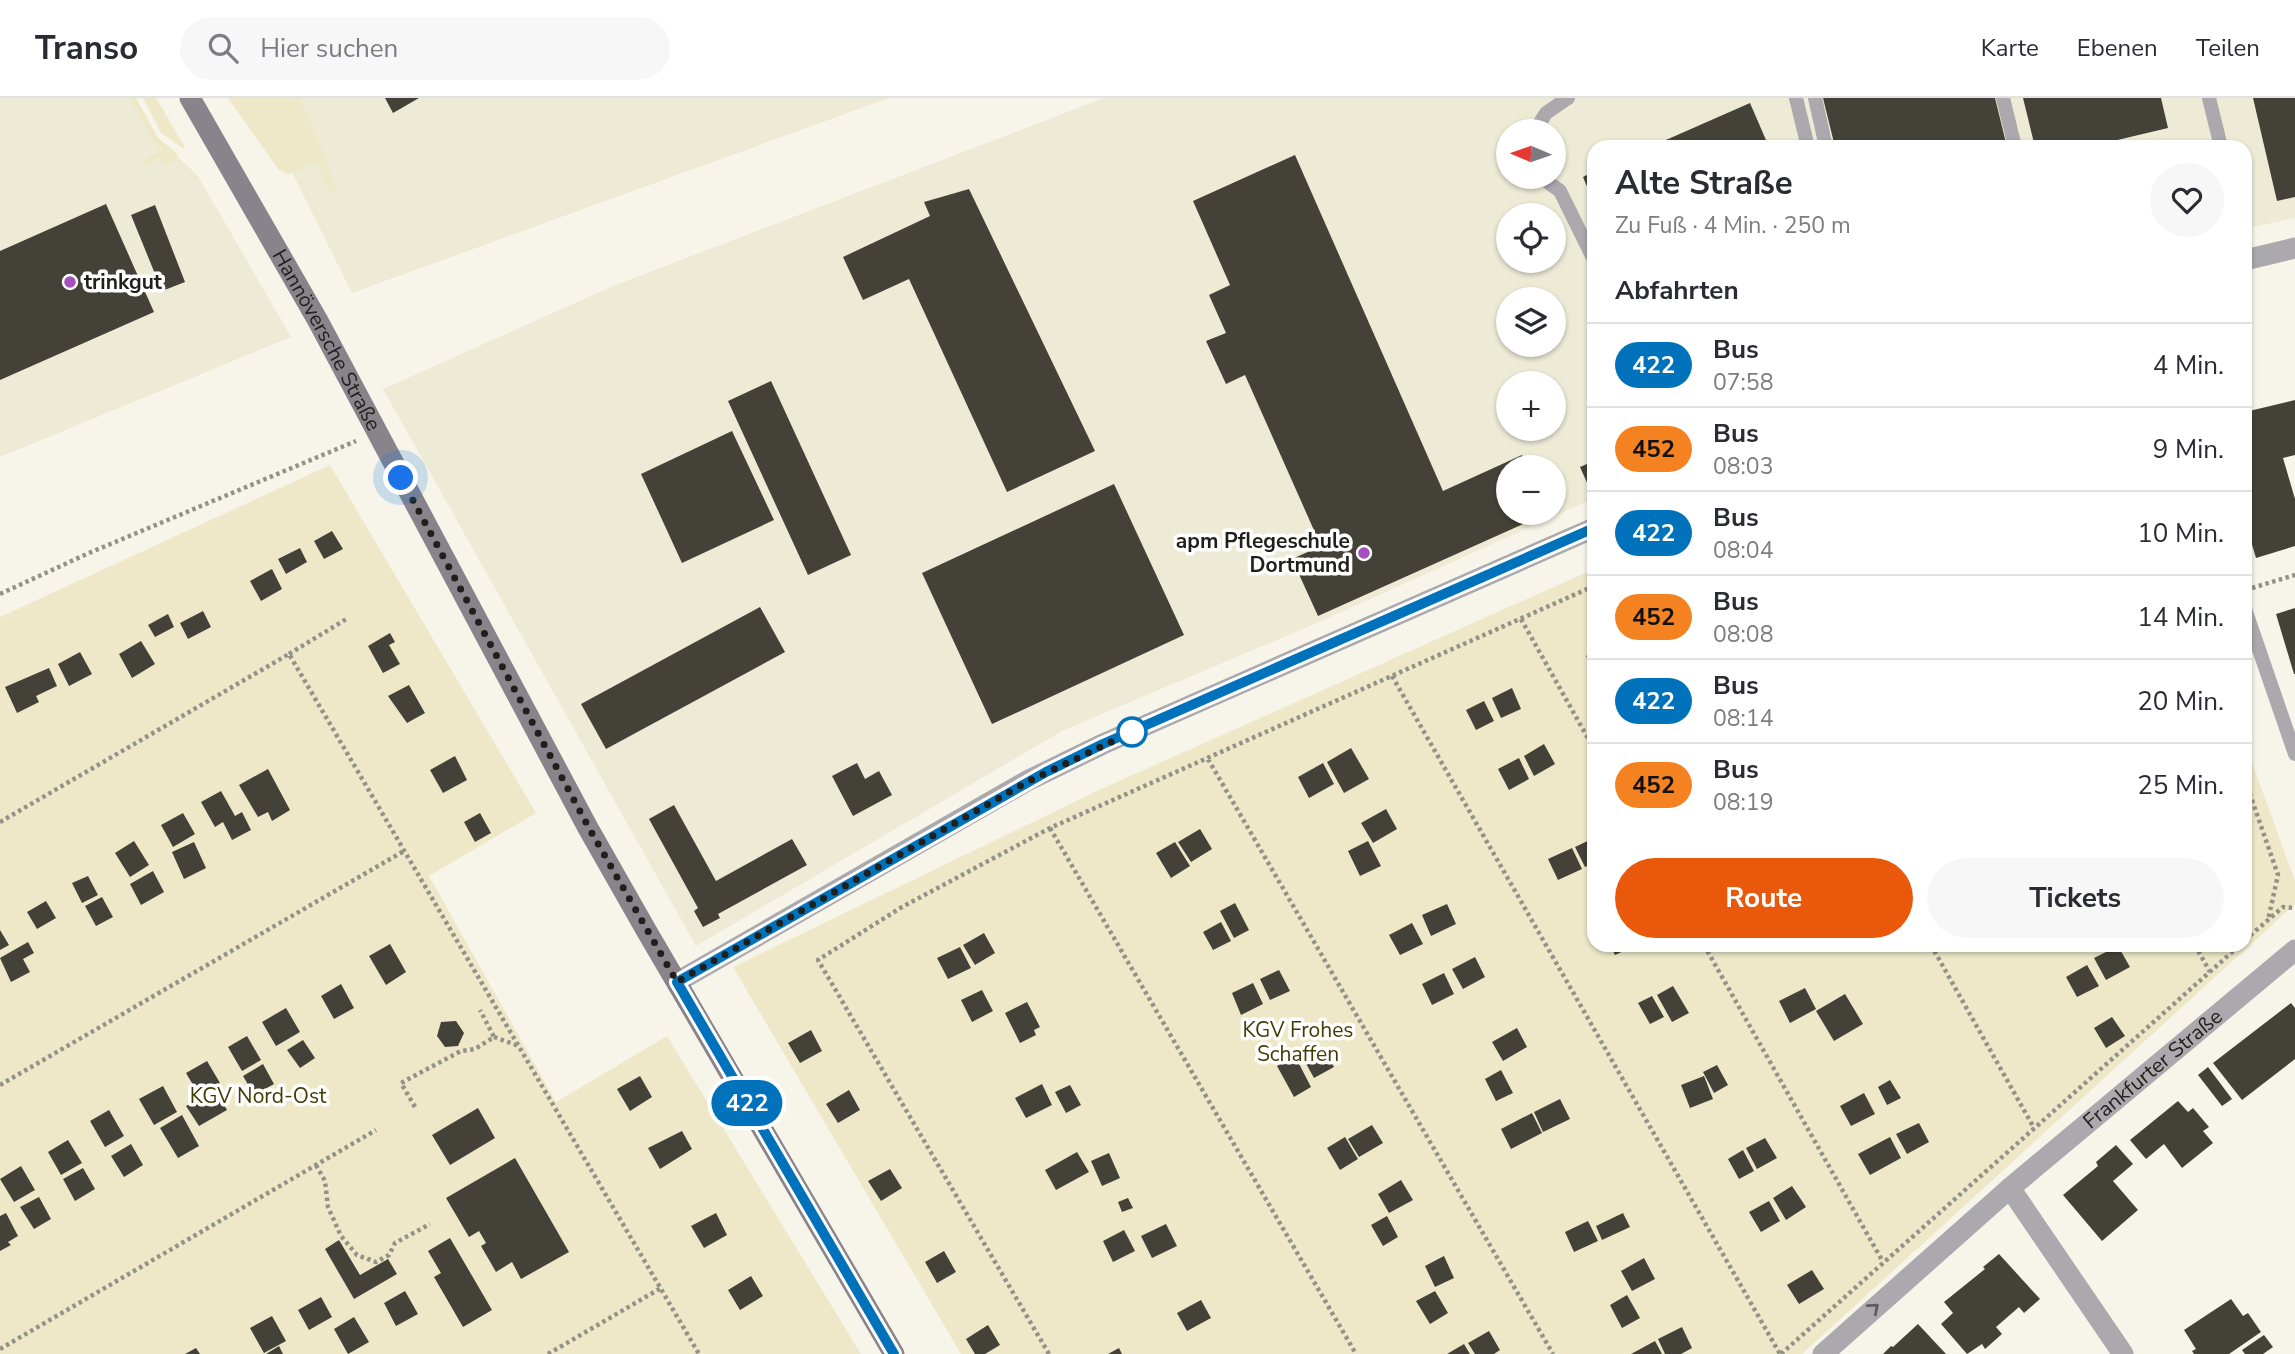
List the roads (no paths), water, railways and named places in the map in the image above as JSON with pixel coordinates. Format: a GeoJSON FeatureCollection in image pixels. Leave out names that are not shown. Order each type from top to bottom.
{"type":"FeatureCollection","features":[{"type":"Feature","properties":{"kind":"main road","name":"Hannöversche Straße"},"geometry":{"type":"LineString","coordinates":[[190,98],[312,309],[589,828],[894,1354]]}},
{"type":"Feature","properties":{"kind":"street"},"geometry":{"type":"LineString","coordinates":[[2252,253],[2295,248]]}},
{"type":"Feature","properties":{"kind":"street"},"geometry":{"type":"LineString","coordinates":[[677,982],[1060,765],[1587,531]]}},
{"type":"Feature","properties":{"kind":"street","name":"Frankfurter Straße"},"geometry":{"type":"LineString","coordinates":[[1823,1354],[2010,1188],[2295,950]]}},
{"type":"Feature","properties":{"kind":"street"},"geometry":{"type":"LineString","coordinates":[[2010,1188],[2123,1354]]}},
{"type":"Feature","properties":{"kind":"lane"},"geometry":{"type":"LineString","coordinates":[[1542,119],[1546,113],[1568,98]]}},
{"type":"Feature","properties":{"kind":"lane"},"geometry":{"type":"LineString","coordinates":[[1796,98],[1806,140]]}},
{"type":"Feature","properties":{"kind":"lane"},"geometry":{"type":"LineString","coordinates":[[1815,98],[1824,140]]}},
{"type":"Feature","properties":{"kind":"lane"},"geometry":{"type":"LineString","coordinates":[[2003,98],[2013,140]]}},
{"type":"Feature","properties":{"kind":"lane"},"geometry":{"type":"LineString","coordinates":[[2209,98],[2219,140]]}},
{"type":"Feature","properties":{"kind":"lane"},"geometry":{"type":"LineString","coordinates":[[1557,189],[1587,246]]}},
{"type":"Feature","properties":{"kind":"lane"},"geometry":{"type":"LineString","coordinates":[[2252,629],[2295,754]]}},
{"type":"Feature","properties":{"kind":"place","name":"trinkgut"},"geometry":{"type":"Point","coordinates":[70,282]}},
{"type":"Feature","properties":{"kind":"place","name":"apm Pflegeschule Dortmund"},"geometry":{"type":"Point","coordinates":[1364,553]}},
{"type":"Feature","properties":{"kind":"park label","name":"KGV Frohes Schaffen"},"geometry":{"type":"Point","coordinates":[1298,1042]}},
{"type":"Feature","properties":{"kind":"park label","name":"KGV Nord-Ost"},"geometry":{"type":"Point","coordinates":[258,1096]}}]}
